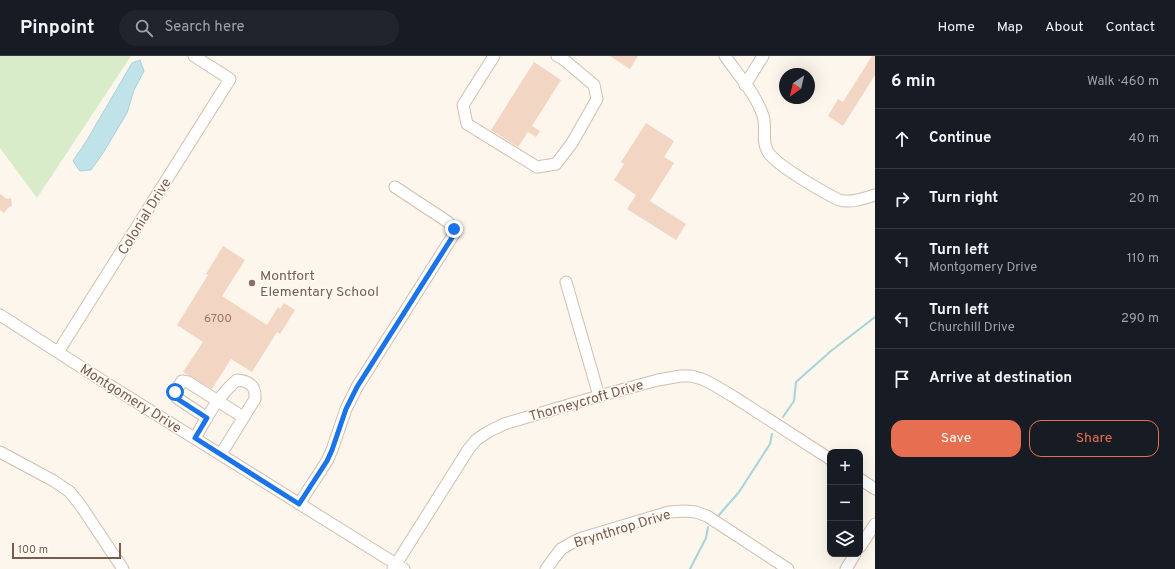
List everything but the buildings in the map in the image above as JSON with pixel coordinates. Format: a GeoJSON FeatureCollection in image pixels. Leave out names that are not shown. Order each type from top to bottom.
{"type":"FeatureCollection","features":[{"type":"Feature","properties":{"kind":"street","name":"Colonial Drive"},"geometry":{"type":"LineString","coordinates":[[58,352],[230,79],[194,56]]}},
{"type":"Feature","properties":{"kind":"street"},"geometry":{"type":"LineString","coordinates":[[494,56],[463,105],[467,124],[536,167],[556,164],[572,143],[597,100],[594,85],[562,57]]}},
{"type":"Feature","properties":{"kind":"street"},"geometry":{"type":"LineString","coordinates":[[725,56],[755,98],[763,115],[766,149],[774,160],[839,200],[846,202],[857,202],[875,195]]}},
{"type":"Feature","properties":{"kind":"street"},"geometry":{"type":"LineString","coordinates":[[745,85],[763,56]]}},
{"type":"Feature","properties":{"kind":"street"},"geometry":{"type":"LineString","coordinates":[[299,504],[327,461],[346,409],[357,387],[453,236],[454,229],[448,222],[395,187]]}},
{"type":"Feature","properties":{"kind":"street"},"geometry":{"type":"LineString","coordinates":[[566,282],[599,396]]}},
{"type":"Feature","properties":{"kind":"street","name":"Montgomery Drive"},"geometry":{"type":"LineString","coordinates":[[0,315],[398,567]]}},
{"type":"Feature","properties":{"kind":"street","name":"Thorneycroft Drive"},"geometry":{"type":"LineString","coordinates":[[398,567],[456,468],[476,440],[504,424],[599,396],[668,378],[691,376],[702,379],[734,397],[827,457]]}},
{"type":"Feature","properties":{"kind":"street"},"geometry":{"type":"LineString","coordinates":[[195,438],[217,401],[236,380],[244,381],[253,386],[255,399],[221,454]]}},
{"type":"Feature","properties":{"kind":"street"},"geometry":{"type":"LineString","coordinates":[[207,418],[176,398],[175,392],[182,381],[188,382],[243,417]]}},
{"type":"Feature","properties":{"kind":"street"},"geometry":{"type":"LineString","coordinates":[[0,452],[54,481],[70,492],[123,569]]}},
{"type":"Feature","properties":{"kind":"street"},"geometry":{"type":"LineString","coordinates":[[863,481],[875,489]]}},
{"type":"Feature","properties":{"kind":"street","name":"Brynthrop Drive"},"geometry":{"type":"LineString","coordinates":[[546,569],[557,554],[575,541],[655,515],[685,511],[696,512],[707,516],[788,569]]}},
{"type":"Feature","properties":{"kind":"street"},"geometry":{"type":"LineString","coordinates":[[863,542],[875,524]]}},
{"type":"Feature","properties":{"kind":"street"},"geometry":{"type":"LineString","coordinates":[[846,569],[853,557]]}},
{"type":"Feature","properties":{"kind":"green space"},"geometry":{"type":"Polygon","coordinates":[[[0,56],[131,56],[37,198],[0,148],[0,56]]]}},
{"type":"Feature","properties":{"kind":"water"},"geometry":{"type":"Polygon","coordinates":[[[140,60],[144,71],[134,90],[127,113],[91,170],[80,171],[73,161],[132,63],[140,60]]]}},
{"type":"Feature","properties":{"kind":"waterway"},"geometry":{"type":"LineString","coordinates":[[783,417],[794,401],[796,382],[831,351],[875,317]]}},
{"type":"Feature","properties":{"kind":"waterway"},"geometry":{"type":"LineString","coordinates":[[719,515],[739,492],[770,444],[772,434]]}},
{"type":"Feature","properties":{"kind":"waterway"},"geometry":{"type":"LineString","coordinates":[[690,569],[706,538],[708,527]]}},
{"type":"Feature","properties":{"kind":"place","name":"Montfort Elementary School"},"geometry":{"type":"Point","coordinates":[252,283]}},
{"type":"Feature","properties":{"kind":"route"},"geometry":{"type":"LineString","coordinates":[[175,392],[176,398],[207,418],[195,438],[299,504],[327,461],[346,409],[357,387],[453,236],[454,229]]}}]}
